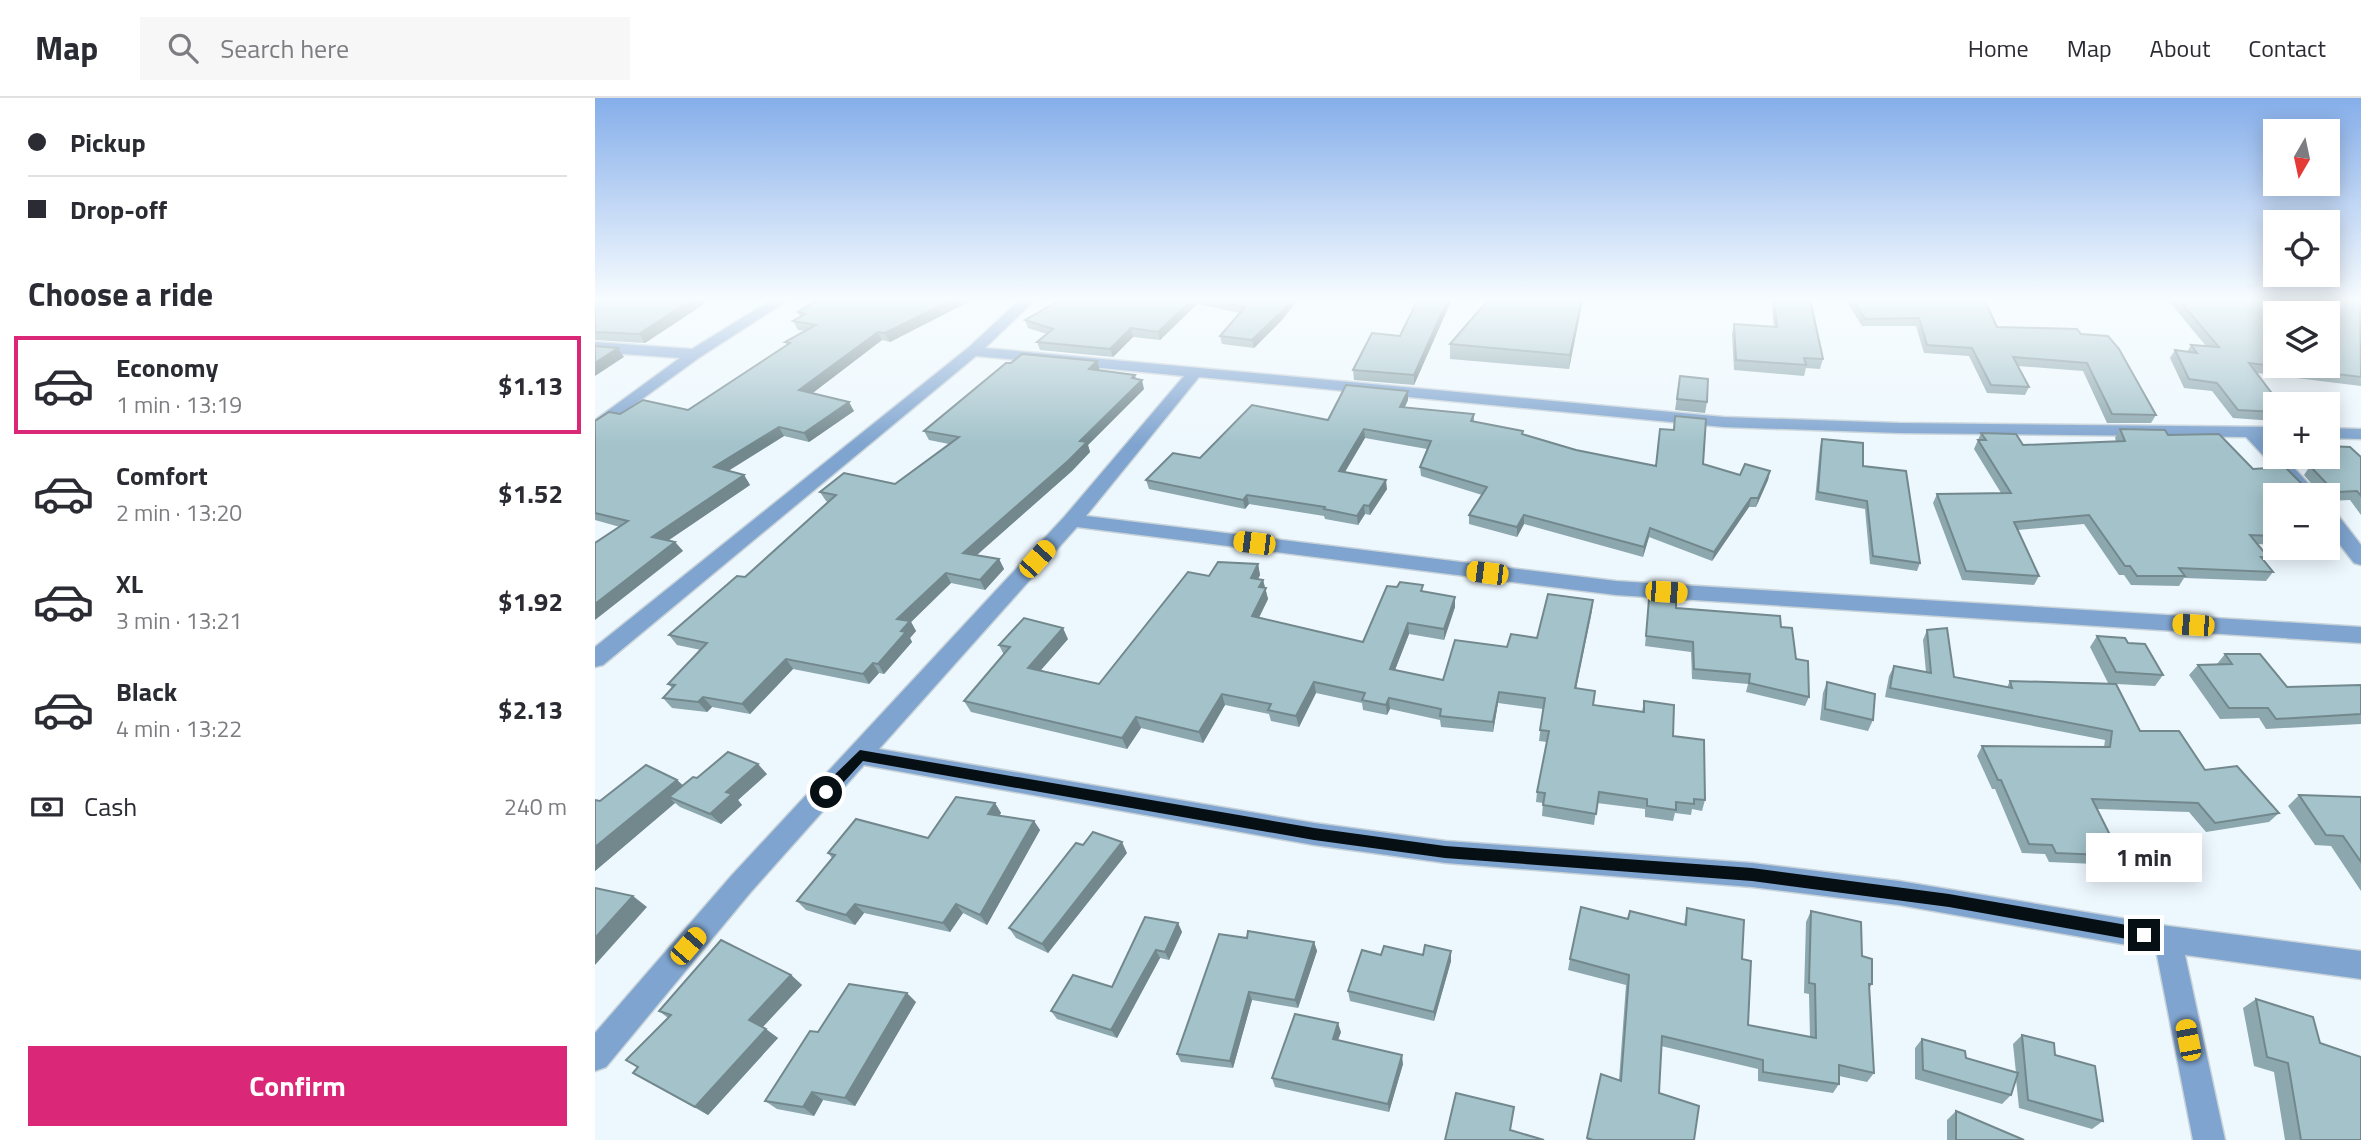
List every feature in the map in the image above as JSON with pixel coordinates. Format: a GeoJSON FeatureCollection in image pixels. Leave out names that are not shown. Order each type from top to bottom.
{"type":"FeatureCollection","features":[{"type":"Feature","properties":{"kind":"street"},"geometry":{"type":"LineString","coordinates":[[604,348],[695,354]]}},
{"type":"Feature","properties":{"kind":"street"},"geometry":{"type":"LineString","coordinates":[[595,428],[705,348]]}},
{"type":"Feature","properties":{"kind":"street"},"geometry":{"type":"LineString","coordinates":[[595,659],[977,348]]}},
{"type":"Feature","properties":{"kind":"street"},"geometry":{"type":"LineString","coordinates":[[973,351],[1724,422],[1887,427],[2263,432]]}},
{"type":"Feature","properties":{"kind":"street"},"geometry":{"type":"LineString","coordinates":[[595,1056],[741,884],[1072,520],[1194,373]]}},
{"type":"Feature","properties":{"kind":"street"},"geometry":{"type":"LineString","coordinates":[[2250,431],[2299,483]]}},
{"type":"Feature","properties":{"kind":"street"},"geometry":{"type":"LineString","coordinates":[[2340,433],[2361,434]]}},
{"type":"Feature","properties":{"kind":"street"},"geometry":{"type":"LineString","coordinates":[[1072,520],[1616,588],[2361,635]]}},
{"type":"Feature","properties":{"kind":"street"},"geometry":{"type":"LineString","coordinates":[[2340,531],[2361,558]]}},
{"type":"Feature","properties":{"kind":"street"},"geometry":{"type":"LineString","coordinates":[[860,755],[1314,834],[1445,852],[1752,875],[1974,905],[2168,939],[2361,965]]}},
{"type":"Feature","properties":{"kind":"street"},"geometry":{"type":"LineString","coordinates":[[2168,939],[2209,1140]]}},
{"type":"Feature","properties":{"kind":"building"},"geometry":{"type":"Polygon","coordinates":[[[595,348],[618,348],[595,363],[595,348]]]}},
{"type":"Feature","properties":{"kind":"building"},"geometry":{"type":"Polygon","coordinates":[[[783,348],[857,348],[799,390],[849,402],[804,433],[779,427],[714,467],[744,475],[652,537],[675,542],[595,604],[595,543],[628,521],[595,513],[595,421],[609,412],[620,414],[643,400],[688,410],[783,348]]]}},
{"type":"Feature","properties":{"kind":"building"},"geometry":{"type":"Polygon","coordinates":[[[1364,348],[1426,348],[1414,375],[1353,370],[1364,348]]]}},
{"type":"Feature","properties":{"kind":"building"},"geometry":{"type":"Polygon","coordinates":[[[1490,348],[1572,348],[1570,355],[1490,348]]]}},
{"type":"Feature","properties":{"kind":"building"},"geometry":{"type":"Polygon","coordinates":[[[1735,348],[1821,348],[1823,359],[1804,358],[1806,365],[1736,360],[1735,348]]]}},
{"type":"Feature","properties":{"kind":"building"},"geometry":{"type":"Polygon","coordinates":[[[1966,348],[2118,348],[2156,415],[2112,414],[2087,363],[2013,357],[2029,387],[1991,385],[1972,348],[1966,348]]]}},
{"type":"Feature","properties":{"kind":"building"},"geometry":{"type":"Polygon","coordinates":[[[2193,348],[2263,348],[2263,365],[2249,363],[2271,392],[2263,392],[2263,411],[2238,410],[2217,383],[2189,379],[2175,350],[2197,353],[2193,348]]]}},
{"type":"Feature","properties":{"kind":"building"},"geometry":{"type":"Polygon","coordinates":[[[2340,348],[2361,348],[2361,377],[2340,374],[2340,348]]]}},
{"type":"Feature","properties":{"kind":"building"},"geometry":{"type":"Polygon","coordinates":[[[1022,354],[1097,361],[1089,369],[1135,375],[1132,378],[1142,380],[1080,441],[1087,442],[1068,461],[963,553],[999,559],[980,580],[946,573],[897,619],[910,621],[901,631],[906,632],[878,664],[873,663],[863,674],[786,659],[742,704],[703,697],[698,702],[663,698],[675,685],[668,684],[707,643],[669,635],[737,576],[745,577],[836,495],[820,492],[844,473],[895,484],[959,437],[924,431],[1006,363],[1011,363],[1022,354]]]}},
{"type":"Feature","properties":{"kind":"building"},"geometry":{"type":"Polygon","coordinates":[[[1680,376],[1708,379],[1707,402],[1677,399],[1680,376]]]}},
{"type":"Feature","properties":{"kind":"building"},"geometry":{"type":"Polygon","coordinates":[[[1346,385],[1408,391],[1400,407],[1474,414],[1471,421],[1523,431],[1522,434],[1576,450],[1656,466],[1660,429],[1674,430],[1675,416],[1706,419],[1703,464],[1740,475],[1745,464],[1770,471],[1758,498],[1751,498],[1714,552],[1650,528],[1644,547],[1524,515],[1517,527],[1469,515],[1487,487],[1420,467],[1431,441],[1364,429],[1339,471],[1386,480],[1369,506],[1364,505],[1357,516],[1324,509],[1325,507],[1247,495],[1243,500],[1146,480],[1173,453],[1200,458],[1252,405],[1328,420],[1346,385]]]}},
{"type":"Feature","properties":{"kind":"building"},"geometry":{"type":"Polygon","coordinates":[[[2120,429],[2165,430],[2168,435],[2219,434],[2253,469],[2287,469],[2301,483],[2263,483],[2263,536],[2250,535],[2263,551],[2261,557],[2273,572],[2179,568],[2185,576],[2137,576],[2130,566],[2125,566],[2089,515],[2014,522],[2039,576],[1966,571],[1937,494],[2011,493],[1978,440],[1986,440],[1981,433],[2016,434],[2023,445],[2125,441],[2120,429]]]}},
{"type":"Feature","properties":{"kind":"building"},"geometry":{"type":"Polygon","coordinates":[[[1822,439],[1863,443],[1863,466],[1906,471],[1920,563],[1873,556],[1867,501],[1818,492],[1822,439]]]}},
{"type":"Feature","properties":{"kind":"building"},"geometry":{"type":"Polygon","coordinates":[[[2340,447],[2350,447],[2361,457],[2361,496],[2357,491],[2340,492],[2340,483],[2326,483],[2313,469],[2340,469],[2340,447]]]}},
{"type":"Feature","properties":{"kind":"building"},"geometry":{"type":"Polygon","coordinates":[[[1218,562],[1258,564],[1251,578],[1263,580],[1259,587],[1266,588],[1252,616],[1363,642],[1387,586],[1397,587],[1400,582],[1423,585],[1421,591],[1455,597],[1444,629],[1408,623],[1390,669],[1443,680],[1455,640],[1507,647],[1511,634],[1537,638],[1548,594],[1593,600],[1575,688],[1595,691],[1593,705],[1644,712],[1644,701],[1674,705],[1673,736],[1704,740],[1705,800],[1694,799],[1694,804],[1676,802],[1676,810],[1647,806],[1647,799],[1599,792],[1596,814],[1543,805],[1545,793],[1537,792],[1549,731],[1540,730],[1545,698],[1499,692],[1493,722],[1440,716],[1441,709],[1389,698],[1386,705],[1362,700],[1365,693],[1314,682],[1296,716],[1268,710],[1271,704],[1222,694],[1199,732],[1136,717],[1122,738],[964,701],[1010,647],[999,645],[1024,618],[1063,628],[1028,668],[1099,684],[1188,572],[1209,576],[1218,562]]]}},
{"type":"Feature","properties":{"kind":"building"},"geometry":{"type":"Polygon","coordinates":[[[1649,599],[1676,602],[1676,608],[1780,616],[1781,627],[1792,628],[1796,659],[1808,661],[1809,697],[1749,683],[1750,674],[1694,669],[1693,642],[1646,636],[1649,599]]]}},
{"type":"Feature","properties":{"kind":"building"},"geometry":{"type":"Polygon","coordinates":[[[1947,628],[1954,677],[2012,688],[2010,681],[2116,684],[2140,731],[2179,731],[2205,770],[2237,766],[2279,813],[2215,823],[2198,803],[2092,799],[2116,847],[2099,847],[2103,855],[2056,853],[2052,845],[2029,844],[2001,780],[1998,780],[1982,746],[2110,747],[2112,731],[1890,688],[1894,666],[1931,673],[1927,630],[1947,628]]]}},
{"type":"Feature","properties":{"kind":"building"},"geometry":{"type":"Polygon","coordinates":[[[2097,636],[2125,638],[2128,643],[2145,644],[2163,675],[2116,672],[2097,636]]]}},
{"type":"Feature","properties":{"kind":"building"},"geometry":{"type":"Polygon","coordinates":[[[2225,654],[2260,654],[2287,687],[2361,685],[2361,714],[2276,719],[2268,708],[2229,708],[2198,665],[2232,664],[2225,654]]]}},
{"type":"Feature","properties":{"kind":"building"},"geometry":{"type":"Polygon","coordinates":[[[1827,682],[1875,694],[1873,720],[1825,709],[1827,682]]]}},
{"type":"Feature","properties":{"kind":"building"},"geometry":{"type":"Polygon","coordinates":[[[728,752],[758,764],[726,792],[732,794],[710,814],[669,797],[693,777],[697,778],[728,752]]]}},
{"type":"Feature","properties":{"kind":"building"},"geometry":{"type":"Polygon","coordinates":[[[646,765],[677,780],[595,847],[595,800],[600,801],[646,765]]]}},
{"type":"Feature","properties":{"kind":"building"},"geometry":{"type":"Polygon","coordinates":[[[2299,795],[2361,797],[2361,862],[2343,836],[2326,835],[2299,795]]]}},
{"type":"Feature","properties":{"kind":"building"},"geometry":{"type":"Polygon","coordinates":[[[956,797],[995,803],[988,814],[1034,821],[980,915],[956,904],[943,923],[855,904],[846,915],[797,901],[835,855],[828,853],[856,819],[928,838],[956,797]]]}},
{"type":"Feature","properties":{"kind":"building"},"geometry":{"type":"Polygon","coordinates":[[[1093,832],[1122,842],[1042,944],[1009,928],[1076,843],[1083,845],[1093,832]]]}},
{"type":"Feature","properties":{"kind":"building"},"geometry":{"type":"Polygon","coordinates":[[[595,888],[633,896],[595,938],[595,888]]]}},
{"type":"Feature","properties":{"kind":"building"},"geometry":{"type":"Polygon","coordinates":[[[1581,907],[1628,919],[1630,911],[1686,925],[1687,908],[1744,920],[1742,959],[1751,961],[1748,1025],[1816,1038],[1815,984],[1809,983],[1811,911],[1861,922],[1862,956],[1872,959],[1872,984],[1869,984],[1874,1073],[1839,1065],[1839,1084],[1763,1072],[1763,1060],[1662,1036],[1659,1093],[1699,1106],[1694,1140],[1587,1138],[1601,1074],[1621,1081],[1629,975],[1570,959],[1581,907]]]}},
{"type":"Feature","properties":{"kind":"building"},"geometry":{"type":"Polygon","coordinates":[[[1145,917],[1178,923],[1165,952],[1156,950],[1111,1030],[1051,1011],[1073,975],[1112,987],[1145,917]]]}},
{"type":"Feature","properties":{"kind":"building"},"geometry":{"type":"Polygon","coordinates":[[[1248,931],[1314,942],[1295,1000],[1249,992],[1230,1061],[1177,1054],[1219,934],[1247,938],[1248,931]]]}},
{"type":"Feature","properties":{"kind":"building"},"geometry":{"type":"Polygon","coordinates":[[[721,940],[791,975],[749,1020],[766,1029],[695,1107],[633,1073],[638,1067],[626,1060],[671,1015],[659,1011],[721,940]]]}},
{"type":"Feature","properties":{"kind":"building"},"geometry":{"type":"Polygon","coordinates":[[[1425,945],[1451,951],[1434,1012],[1348,991],[1362,950],[1381,955],[1384,946],[1423,955],[1425,945]]]}},
{"type":"Feature","properties":{"kind":"building"},"geometry":{"type":"Polygon","coordinates":[[[849,984],[907,993],[845,1098],[812,1092],[803,1107],[765,1101],[810,1031],[818,1032],[849,984]]]}},
{"type":"Feature","properties":{"kind":"building"},"geometry":{"type":"Polygon","coordinates":[[[2256,999],[2313,1017],[2320,1043],[2361,1057],[2361,1140],[2301,1140],[2288,1063],[2267,1057],[2256,999]]]}},
{"type":"Feature","properties":{"kind":"building"},"geometry":{"type":"Polygon","coordinates":[[[1295,1014],[1338,1023],[1333,1039],[1402,1055],[1388,1104],[1272,1078],[1295,1014]]]}},
{"type":"Feature","properties":{"kind":"building"},"geometry":{"type":"Polygon","coordinates":[[[2022,1035],[2054,1043],[2055,1055],[2095,1066],[2103,1121],[2028,1100],[2022,1035]]]}},
{"type":"Feature","properties":{"kind":"building"},"geometry":{"type":"Polygon","coordinates":[[[1922,1039],[1965,1051],[1966,1058],[2018,1073],[2011,1095],[1923,1070],[1922,1039]]]}},
{"type":"Feature","properties":{"kind":"building"},"geometry":{"type":"Polygon","coordinates":[[[1456,1093],[1514,1107],[1510,1130],[1544,1140],[1445,1140],[1456,1093]]]}},
{"type":"Feature","properties":{"kind":"building"},"geometry":{"type":"Polygon","coordinates":[[[1956,1111],[2024,1140],[1956,1140],[1956,1111]]]}},
{"type":"Feature","properties":{"kind":"route"},"geometry":{"type":"LineString","coordinates":[[826,792],[860,755],[1314,834],[1445,852],[1752,875],[1899,893],[2144,935]]}}]}
